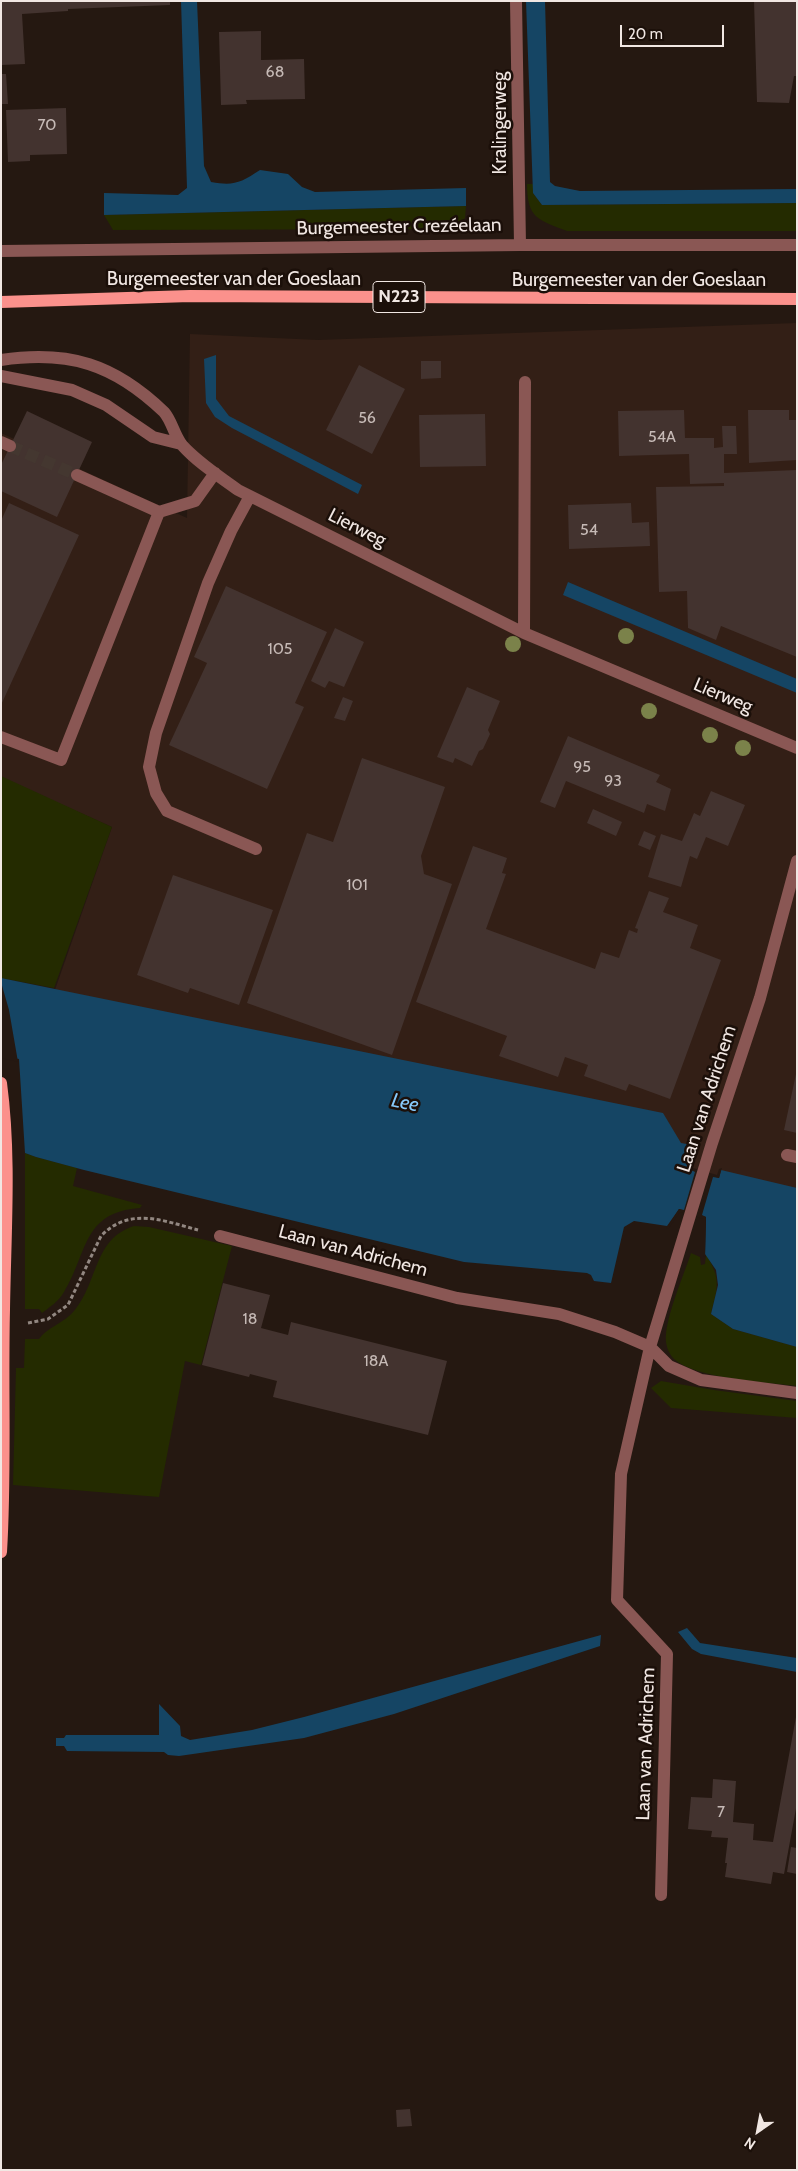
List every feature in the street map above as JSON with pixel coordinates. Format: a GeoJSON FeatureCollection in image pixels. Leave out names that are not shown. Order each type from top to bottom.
{"type":"FeatureCollection","features":[{"type":"Feature","properties":{"kind":"main road","name":"Burgemeester van der Goeslaan"},"geometry":{"type":"LineString","coordinates":[[1,302],[190,296],[797,299]]}},
{"type":"Feature","properties":{"kind":"main road"},"geometry":{"type":"LineString","coordinates":[[1,1083],[6,1117],[4,1202],[4,1501],[1,1552]]}},
{"type":"Feature","properties":{"kind":"street","name":"Kralingerweg"},"geometry":{"type":"LineString","coordinates":[[516,1],[520,245]]}},
{"type":"Feature","properties":{"kind":"street","name":"Burgemeester Crezéelaan"},"geometry":{"type":"LineString","coordinates":[[1,251],[520,245],[797,245]]}},
{"type":"Feature","properties":{"kind":"street","name":"Lierweg"},"geometry":{"type":"LineString","coordinates":[[1,360],[28,356],[66,358],[94,365],[126,380],[165,414],[182,444],[238,490],[524,633],[797,748]]}},
{"type":"Feature","properties":{"kind":"street","name":"Lierweg"},"geometry":{"type":"LineString","coordinates":[[1,376],[72,390],[106,405],[153,437],[182,444]]}},
{"type":"Feature","properties":{"kind":"street"},"geometry":{"type":"LineString","coordinates":[[524,633],[525,382]]}},
{"type":"Feature","properties":{"kind":"street"},"geometry":{"type":"LineString","coordinates":[[77,475],[159,512],[194,501],[215,473]]}},
{"type":"Feature","properties":{"kind":"street"},"geometry":{"type":"LineString","coordinates":[[250,496],[231,531],[208,583],[156,732],[149,767],[156,793],[167,811],[256,849]]}},
{"type":"Feature","properties":{"kind":"street"},"geometry":{"type":"LineString","coordinates":[[1,737],[61,760],[159,512]]}},
{"type":"Feature","properties":{"kind":"street","name":"Laan van Adrichem"},"geometry":{"type":"LineString","coordinates":[[661,1895],[667,1654],[617,1600],[622,1474],[650,1347],[712,1143],[760,998],[797,861]]}},
{"type":"Feature","properties":{"kind":"street","name":"Laan van Adrichem"},"geometry":{"type":"LineString","coordinates":[[220,1236],[457,1298],[559,1314],[615,1332],[650,1347],[669,1366],[701,1380],[797,1393]]}},
{"type":"Feature","properties":{"kind":"path"},"geometry":{"type":"LineString","coordinates":[[26,1323],[48,1319],[68,1305],[101,1236],[108,1228],[121,1221],[139,1217],[158,1219],[220,1236]]}},
{"type":"Feature","properties":{"kind":"shaded area"},"geometry":{"type":"Polygon","coordinates":[[[797,323],[797,1231],[43,1024],[112,827],[1,778],[1,433],[187,518],[190,334],[318,340],[797,323]]]}},
{"type":"Feature","properties":{"kind":"green space"},"geometry":{"type":"Polygon","coordinates":[[[527,184],[533,184],[533,193],[542,205],[797,203],[797,231],[567,231],[549,224],[536,216],[529,204],[527,184]]]}},
{"type":"Feature","properties":{"kind":"green space"},"geometry":{"type":"Polygon","coordinates":[[[466,206],[465,218],[452,229],[113,230],[104,215],[466,206]]]}},
{"type":"Feature","properties":{"kind":"green space"},"geometry":{"type":"Polygon","coordinates":[[[1,776],[112,827],[54,988],[1,978],[1,776]]]}},
{"type":"Feature","properties":{"kind":"green space"},"geometry":{"type":"Polygon","coordinates":[[[25,1153],[77,1168],[73,1186],[142,1205],[140,1208],[121,1211],[107,1217],[97,1226],[83,1249],[64,1292],[57,1301],[42,1313],[39,1309],[25,1309],[25,1153]]]}},
{"type":"Feature","properties":{"kind":"green space"},"geometry":{"type":"Polygon","coordinates":[[[134,1226],[149,1227],[232,1246],[201,1365],[185,1361],[159,1497],[13,1485],[16,1368],[24,1368],[25,1339],[39,1339],[74,1311],[88,1287],[98,1262],[111,1241],[121,1232],[134,1226]]]}},
{"type":"Feature","properties":{"kind":"green space"},"geometry":{"type":"Polygon","coordinates":[[[691,1253],[700,1257],[701,1265],[705,1264],[706,1255],[716,1277],[717,1284],[711,1314],[733,1329],[797,1347],[797,1386],[714,1375],[684,1366],[672,1357],[666,1342],[668,1322],[691,1253]]]}},
{"type":"Feature","properties":{"kind":"green space"},"geometry":{"type":"Polygon","coordinates":[[[661,1381],[797,1401],[797,1418],[671,1408],[651,1388],[661,1381]]]}},
{"type":"Feature","properties":{"kind":"water"},"geometry":{"type":"Polygon","coordinates":[[[181,1],[197,1],[204,166],[211,182],[226,184],[237,182],[260,170],[288,174],[302,187],[315,192],[466,188],[466,206],[104,215],[104,193],[178,195],[187,188],[181,1]]]}},
{"type":"Feature","properties":{"kind":"water"},"geometry":{"type":"Polygon","coordinates":[[[526,1],[545,1],[550,182],[555,186],[580,191],[797,189],[797,203],[542,205],[533,193],[526,1]]]}},
{"type":"Feature","properties":{"kind":"water"},"geometry":{"type":"Polygon","coordinates":[[[216,355],[216,399],[229,416],[362,485],[358,494],[232,428],[215,417],[206,403],[204,359],[216,355]]]}},
{"type":"Feature","properties":{"kind":"water"},"geometry":{"type":"Polygon","coordinates":[[[568,582],[797,679],[797,693],[563,595],[568,582]]]}},
{"type":"Feature","properties":{"kind":"water","name":"Lee"},"geometry":{"type":"Polygon","coordinates":[[[1,978],[663,1113],[681,1143],[692,1145],[691,1170],[719,1178],[721,1170],[797,1188],[797,1347],[733,1329],[711,1314],[718,1285],[716,1270],[705,1254],[706,1217],[679,1209],[667,1226],[634,1221],[624,1227],[611,1283],[594,1281],[591,1275],[587,1273],[464,1262],[84,1170],[25,1153],[19,1059],[1,1056],[1,978]]]}},
{"type":"Feature","properties":{"kind":"water"},"geometry":{"type":"Polygon","coordinates":[[[687,1628],[700,1643],[797,1658],[797,1672],[701,1654],[692,1649],[678,1632],[687,1628]]]}},
{"type":"Feature","properties":{"kind":"water"},"geometry":{"type":"Polygon","coordinates":[[[601,1635],[600,1646],[394,1714],[304,1738],[179,1756],[168,1755],[164,1752],[67,1751],[64,1746],[56,1746],[56,1738],[64,1738],[66,1735],[159,1735],[159,1704],[180,1726],[181,1736],[190,1740],[252,1730],[601,1635]]]}},
{"type":"Feature","properties":{"kind":"pier"},"geometry":{"type":"Polygon","coordinates":[[[1,982],[9,1010],[18,1062],[1,1058],[1,982]]]}},
{"type":"Feature","properties":{"kind":"pier"},"geometry":{"type":"Polygon","coordinates":[[[692,1143],[695,1145],[693,1168],[717,1175],[719,1169],[722,1168],[719,1178],[713,1177],[702,1215],[706,1217],[705,1258],[703,1255],[703,1219],[680,1212],[669,1228],[666,1229],[679,1209],[684,1210],[695,1172],[691,1170],[692,1143]]]}},
{"type":"Feature","properties":{"kind":"building"},"geometry":{"type":"Polygon","coordinates":[[[1,1],[170,1],[170,5],[68,9],[68,11],[22,14],[25,64],[1,65],[1,1]]]}},
{"type":"Feature","properties":{"kind":"building"},"geometry":{"type":"Polygon","coordinates":[[[754,1],[797,1],[797,76],[794,76],[789,103],[757,102],[754,1]]]}},
{"type":"Feature","properties":{"kind":"building"},"geometry":{"type":"Polygon","coordinates":[[[261,31],[261,60],[304,59],[305,99],[246,100],[247,104],[221,105],[219,32],[261,31]]]}},
{"type":"Feature","properties":{"kind":"building"},"geometry":{"type":"Polygon","coordinates":[[[1,74],[6,74],[8,104],[1,104],[1,74]]]}},
{"type":"Feature","properties":{"kind":"building"},"geometry":{"type":"Polygon","coordinates":[[[66,108],[67,154],[30,155],[30,161],[8,162],[6,110],[66,108]]]}},
{"type":"Feature","properties":{"kind":"building"},"geometry":{"type":"Polygon","coordinates":[[[421,361],[441,361],[441,378],[421,379],[421,361]]]}},
{"type":"Feature","properties":{"kind":"building"},"geometry":{"type":"Polygon","coordinates":[[[359,365],[405,389],[372,454],[326,430],[359,365]]]}},
{"type":"Feature","properties":{"kind":"building"},"geometry":{"type":"Polygon","coordinates":[[[684,410],[685,438],[714,438],[714,448],[723,447],[722,426],[736,426],[737,454],[724,454],[724,473],[797,470],[797,657],[721,626],[716,640],[688,628],[687,591],[659,592],[656,487],[724,486],[724,483],[690,484],[689,454],[619,456],[618,411],[684,410]]]}},
{"type":"Feature","properties":{"kind":"building"},"geometry":{"type":"Polygon","coordinates":[[[748,410],[789,410],[789,420],[797,420],[797,460],[749,463],[748,410]]]}},
{"type":"Feature","properties":{"kind":"building"},"geometry":{"type":"Polygon","coordinates":[[[27,411],[92,442],[57,517],[1,491],[1,465],[27,411]]]}},
{"type":"Feature","properties":{"kind":"building"},"geometry":{"type":"Polygon","coordinates":[[[485,414],[486,466],[420,467],[419,415],[485,414]]]}},
{"type":"Feature","properties":{"kind":"building"},"geometry":{"type":"Polygon","coordinates":[[[9,503],[79,535],[1,705],[1,521],[9,503]]]}},
{"type":"Feature","properties":{"kind":"building"},"geometry":{"type":"Polygon","coordinates":[[[631,503],[632,523],[649,522],[650,546],[569,549],[568,505],[631,503]]]}},
{"type":"Feature","properties":{"kind":"building"},"geometry":{"type":"Polygon","coordinates":[[[226,586],[327,632],[295,703],[304,707],[267,789],[169,745],[207,663],[194,657],[226,586]]]}},
{"type":"Feature","properties":{"kind":"building"},"geometry":{"type":"Polygon","coordinates":[[[335,628],[364,642],[344,687],[329,681],[325,688],[311,681],[335,628]]]}},
{"type":"Feature","properties":{"kind":"building"},"geometry":{"type":"Polygon","coordinates":[[[467,687],[500,701],[488,730],[490,734],[472,766],[455,758],[453,763],[437,757],[467,687]]]}},
{"type":"Feature","properties":{"kind":"building"},"geometry":{"type":"Polygon","coordinates":[[[343,697],[353,701],[345,721],[334,718],[343,697]]]}},
{"type":"Feature","properties":{"kind":"building"},"geometry":{"type":"Polygon","coordinates":[[[568,736],[660,775],[656,782],[671,789],[665,811],[647,804],[644,813],[566,781],[555,808],[540,802],[568,736]]]}},
{"type":"Feature","properties":{"kind":"building"},"geometry":{"type":"Polygon","coordinates":[[[362,758],[445,787],[421,856],[424,874],[452,884],[392,1055],[247,1003],[307,833],[333,842],[362,758]]]}},
{"type":"Feature","properties":{"kind":"building"},"geometry":{"type":"Polygon","coordinates":[[[711,791],[745,805],[728,846],[706,837],[697,859],[690,856],[681,887],[648,877],[661,834],[682,841],[694,813],[700,816],[711,791]]]}},
{"type":"Feature","properties":{"kind":"building"},"geometry":{"type":"Polygon","coordinates":[[[593,809],[622,822],[616,836],[587,823],[593,809]]]}},
{"type":"Feature","properties":{"kind":"building"},"geometry":{"type":"Polygon","coordinates":[[[644,831],[656,836],[650,850],[638,845],[644,831]]]}},
{"type":"Feature","properties":{"kind":"building"},"geometry":{"type":"Polygon","coordinates":[[[473,846],[507,858],[502,873],[506,874],[486,929],[595,969],[601,952],[619,958],[629,930],[637,933],[638,929],[635,928],[649,891],[669,898],[663,912],[698,925],[690,948],[721,960],[670,1099],[629,1084],[626,1091],[584,1076],[588,1065],[565,1057],[558,1077],[499,1056],[507,1036],[416,1002],[473,846]]]}},
{"type":"Feature","properties":{"kind":"building"},"geometry":{"type":"Polygon","coordinates":[[[173,875],[273,910],[239,1005],[190,988],[188,993],[137,975],[173,875]]]}},
{"type":"Feature","properties":{"kind":"building"},"geometry":{"type":"Polygon","coordinates":[[[797,1074],[797,1133],[784,1130],[797,1074]]]}},
{"type":"Feature","properties":{"kind":"building"},"geometry":{"type":"Polygon","coordinates":[[[223,1283],[270,1295],[261,1328],[288,1335],[291,1322],[447,1361],[428,1435],[273,1397],[277,1381],[250,1374],[249,1377],[202,1365],[223,1283]]]}},
{"type":"Feature","properties":{"kind":"building"},"geometry":{"type":"Polygon","coordinates":[[[796,1717],[797,1803],[784,1874],[773,1872],[771,1884],[725,1877],[728,1838],[711,1837],[712,1831],[688,1829],[691,1797],[712,1798],[713,1779],[736,1781],[733,1822],[754,1824],[753,1840],[773,1842],[796,1717]]]}},
{"type":"Feature","properties":{"kind":"building"},"geometry":{"type":"Polygon","coordinates":[[[791,1847],[797,1848],[797,1874],[787,1872],[791,1847]]]}},
{"type":"Feature","properties":{"kind":"building"},"geometry":{"type":"Polygon","coordinates":[[[410,2109],[412,2126],[397,2127],[396,2110],[410,2109]]]}},
{"type":"Feature","properties":{"kind":"tunnel"},"geometry":{"type":"LineString","coordinates":[[10,446],[77,475]]}}]}
